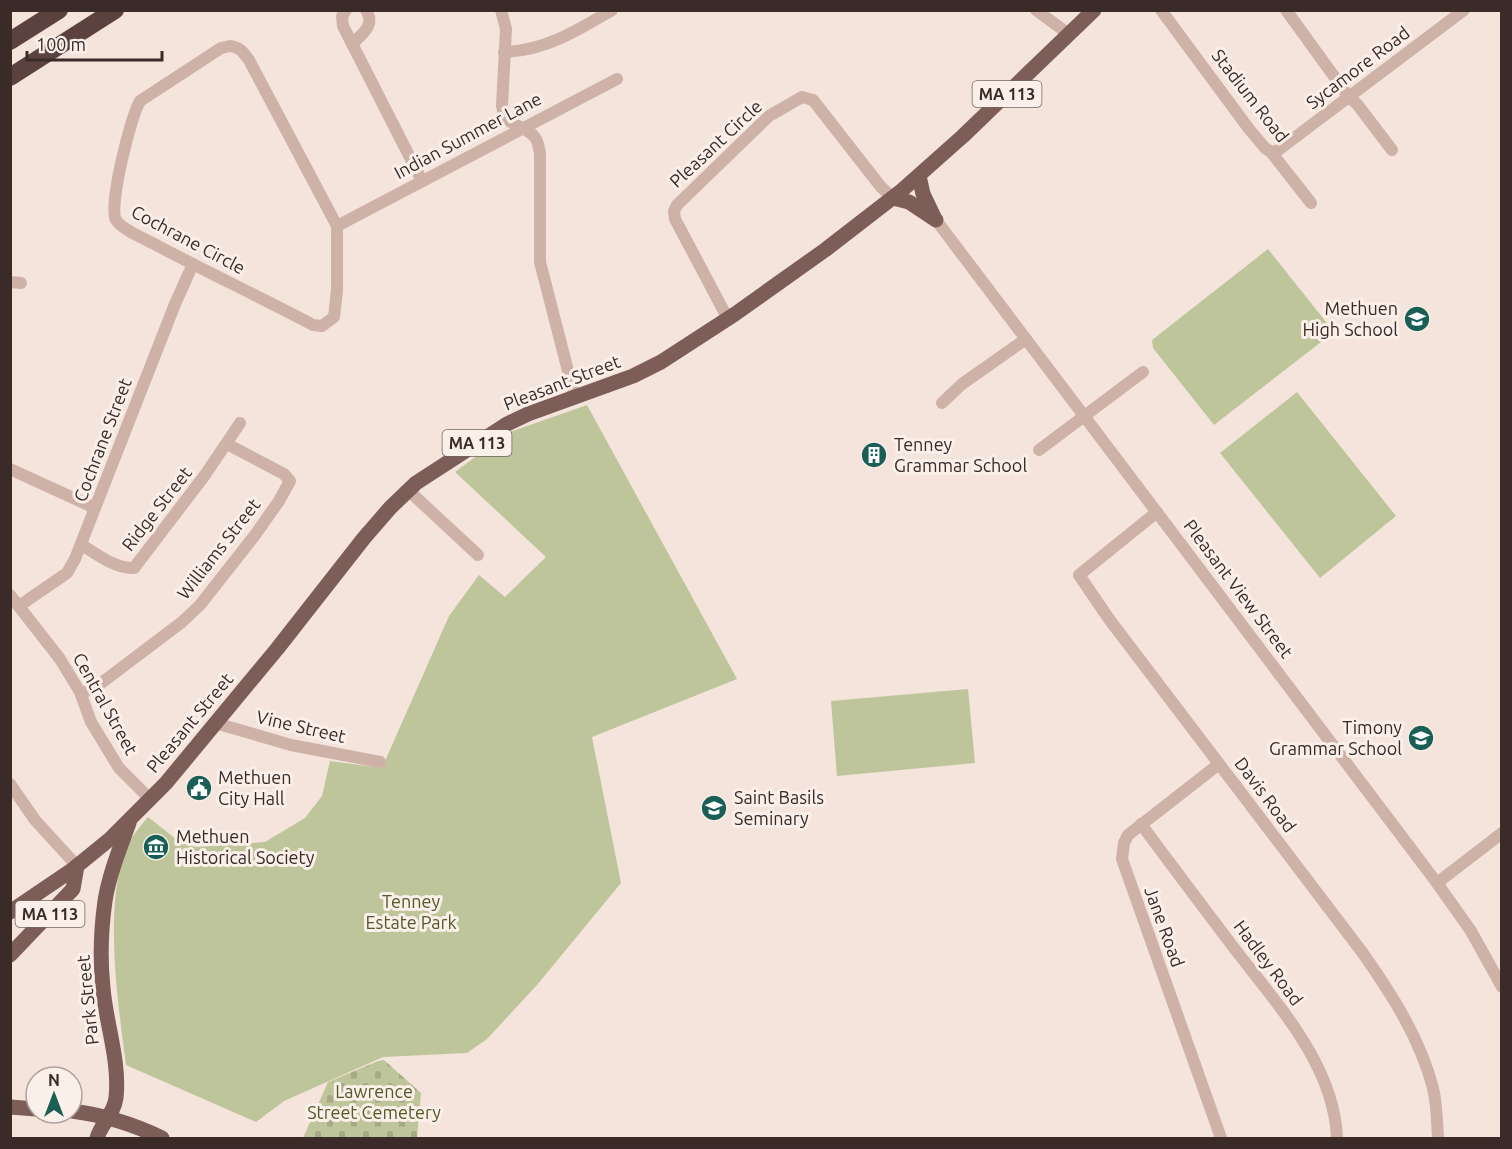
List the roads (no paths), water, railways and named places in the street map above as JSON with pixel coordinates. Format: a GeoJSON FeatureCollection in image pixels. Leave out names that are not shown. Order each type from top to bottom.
{"type":"FeatureCollection","features":[{"type":"Feature","properties":{"kind":"highway"},"geometry":{"type":"LineString","coordinates":[[10,41],[59,10]]}},
{"type":"Feature","properties":{"kind":"highway"},"geometry":{"type":"LineString","coordinates":[[10,77],[115,10]]}},
{"type":"Feature","properties":{"kind":"main road","name":"Pleasant Street"},"geometry":{"type":"LineString","coordinates":[[10,912],[77,866],[130,820],[150,799],[277,649],[364,538],[408,490],[446,462],[507,424],[644,371],[728,319],[893,198],[1070,35],[1094,10]]}},
{"type":"Feature","properties":{"kind":"main road"},"geometry":{"type":"LineString","coordinates":[[919,176],[923,194],[936,220]]}},
{"type":"Feature","properties":{"kind":"main road"},"geometry":{"type":"LineString","coordinates":[[893,198],[909,201],[936,220]]}},
{"type":"Feature","properties":{"kind":"main road","name":"Park Street"},"geometry":{"type":"LineString","coordinates":[[97,1138],[116,1099],[116,1079],[103,989],[101,947],[105,901],[116,859],[130,820]]}},
{"type":"Feature","properties":{"kind":"main road","name":"MA 113"},"geometry":{"type":"LineString","coordinates":[[10,956],[73,889],[77,866]]}},
{"type":"Feature","properties":{"kind":"main road"},"geometry":{"type":"LineString","coordinates":[[84,1113],[109,1117],[162,1138]]}},
{"type":"Feature","properties":{"kind":"street"},"geometry":{"type":"LineString","coordinates":[[346,10],[342,21],[352,44],[423,181]]}},
{"type":"Feature","properties":{"kind":"street"},"geometry":{"type":"LineString","coordinates":[[352,44],[369,27],[370,18],[366,10]]}},
{"type":"Feature","properties":{"kind":"street"},"geometry":{"type":"LineString","coordinates":[[501,10],[506,29],[503,115],[510,123],[536,138],[540,153],[540,262],[575,398]]}},
{"type":"Feature","properties":{"kind":"street"},"geometry":{"type":"LineString","coordinates":[[504,52],[529,50],[544,45],[612,10]]}},
{"type":"Feature","properties":{"kind":"street"},"geometry":{"type":"LineString","coordinates":[[1036,10],[1070,35]]}},
{"type":"Feature","properties":{"kind":"street","name":"Stadium Road"},"geometry":{"type":"LineString","coordinates":[[1161,10],[1249,129],[1271,152],[1311,202]]}},
{"type":"Feature","properties":{"kind":"street"},"geometry":{"type":"LineString","coordinates":[[1286,10],[1349,97],[1357,104],[1392,150]]}},
{"type":"Feature","properties":{"kind":"street","name":"Sycamore Road"},"geometry":{"type":"LineString","coordinates":[[1271,152],[1277,151],[1457,13]]}},
{"type":"Feature","properties":{"kind":"street","name":"Cochrane Circle"},"geometry":{"type":"LineString","coordinates":[[237,47],[249,60],[337,226],[337,290],[334,317],[322,326],[313,325],[193,264],[117,222],[114,217],[114,205],[124,150],[135,109],[140,101],[221,48],[237,47]]}},
{"type":"Feature","properties":{"kind":"street","name":"Indian Summer Lane"},"geometry":{"type":"LineString","coordinates":[[337,226],[616,79]]}},
{"type":"Feature","properties":{"kind":"street","name":"Pleasant Circle"},"geometry":{"type":"LineString","coordinates":[[728,319],[675,219],[674,211],[677,205],[769,116],[802,97],[813,100],[881,187],[893,198]]}},
{"type":"Feature","properties":{"kind":"street","name":"Pleasant View Street"},"geometry":{"type":"LineString","coordinates":[[936,220],[1437,883],[1471,931],[1502,987]]}},
{"type":"Feature","properties":{"kind":"street","name":"Cochrane Street"},"geometry":{"type":"LineString","coordinates":[[19,606],[67,573],[81,545],[175,304],[193,264]]}},
{"type":"Feature","properties":{"kind":"street"},"geometry":{"type":"LineString","coordinates":[[942,403],[962,384],[1026,339]]}},
{"type":"Feature","properties":{"kind":"street"},"geometry":{"type":"LineString","coordinates":[[1039,450],[1143,372]]}},
{"type":"Feature","properties":{"kind":"street","name":"Ridge Street"},"geometry":{"type":"LineString","coordinates":[[81,545],[110,562],[134,568],[227,444],[240,423]]}},
{"type":"Feature","properties":{"kind":"street","name":"Williams Street"},"geometry":{"type":"LineString","coordinates":[[81,694],[100,684],[182,622],[200,605],[279,501],[290,481],[284,474],[227,444]]}},
{"type":"Feature","properties":{"kind":"street"},"geometry":{"type":"LineString","coordinates":[[10,469],[95,508]]}},
{"type":"Feature","properties":{"kind":"street"},"geometry":{"type":"LineString","coordinates":[[408,490],[478,555]]}},
{"type":"Feature","properties":{"kind":"street","name":"Davis Road"},"geometry":{"type":"LineString","coordinates":[[1157,512],[1079,574],[1109,619],[1391,993],[1423,1060],[1433,1088],[1438,1138]]}},
{"type":"Feature","properties":{"kind":"street","name":"Central Street"},"geometry":{"type":"LineString","coordinates":[[10,595],[60,659],[81,694],[92,722],[119,768],[150,799]]}},
{"type":"Feature","properties":{"kind":"street","name":"Vine Street"},"geometry":{"type":"LineString","coordinates":[[215,723],[291,745],[380,762]]}},
{"type":"Feature","properties":{"kind":"street","name":"Jane Road"},"geometry":{"type":"LineString","coordinates":[[1219,764],[1128,835],[1124,843],[1122,859],[1221,1138]]}},
{"type":"Feature","properties":{"kind":"street"},"geometry":{"type":"LineString","coordinates":[[10,784],[16,803],[35,820],[77,866]]}},
{"type":"Feature","properties":{"kind":"street","name":"Hadley Road"},"geometry":{"type":"LineString","coordinates":[[1140,824],[1301,1037],[1322,1079],[1333,1110],[1337,1138]]}},
{"type":"Feature","properties":{"kind":"street"},"geometry":{"type":"LineString","coordinates":[[1437,883],[1502,833]]}},
{"type":"Feature","properties":{"kind":"place","name":"Methuen High School"},"geometry":{"type":"Point","coordinates":[1417,319]}},
{"type":"Feature","properties":{"kind":"place","name":"Tenney Grammar School"},"geometry":{"type":"Point","coordinates":[874,455]}},
{"type":"Feature","properties":{"kind":"place","name":"Timony Grammar School"},"geometry":{"type":"Point","coordinates":[1421,738]}},
{"type":"Feature","properties":{"kind":"place","name":"Methuen City Hall"},"geometry":{"type":"Point","coordinates":[199,788]}},
{"type":"Feature","properties":{"kind":"place","name":"Saint Basils Seminary"},"geometry":{"type":"Point","coordinates":[714,808]}},
{"type":"Feature","properties":{"kind":"place","name":"Methuen Historical Society"},"geometry":{"type":"Point","coordinates":[156,847]}},
{"type":"Feature","properties":{"kind":"park label","name":"Tenney Estate Park"},"geometry":{"type":"Point","coordinates":[411,912]}},
{"type":"Feature","properties":{"kind":"park label","name":"Lawrence Street Cemetery"},"geometry":{"type":"Point","coordinates":[374,1102]}}]}
